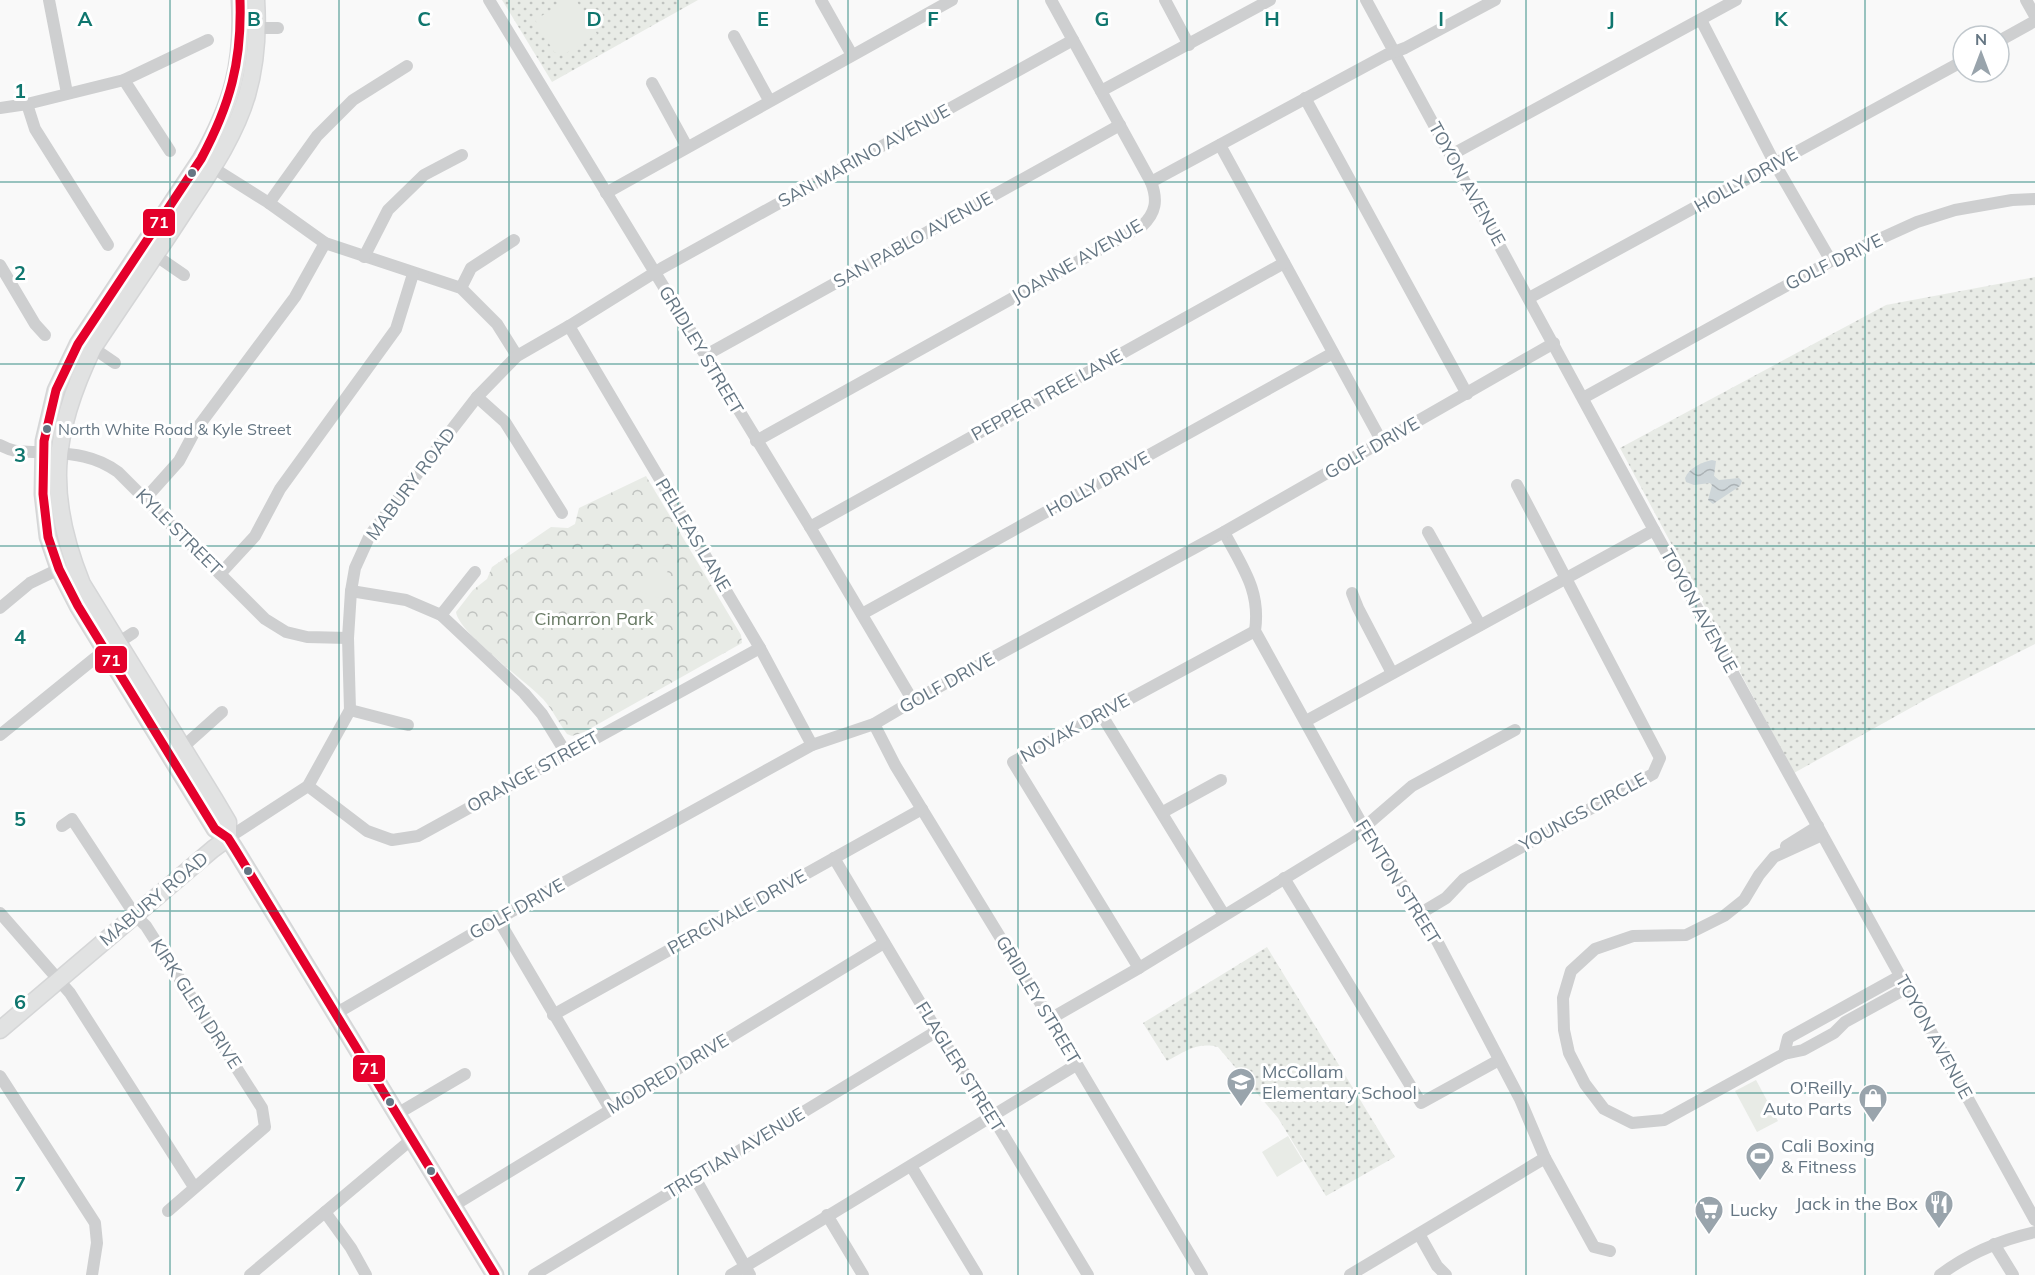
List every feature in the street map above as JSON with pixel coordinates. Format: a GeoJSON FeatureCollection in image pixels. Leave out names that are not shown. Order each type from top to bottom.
{"type":"FeatureCollection","features":[{"type":"Feature","properties":{"kind":"main road"},"geometry":{"type":"LineString","coordinates":[[240,0],[242,31],[233,88],[207,163],[155,255],[93,348],[78,378],[51,453],[62,526],[70,555],[111,646],[215,829],[228,838],[495,1275]]}},
{"type":"Feature","properties":{"kind":"main road"},"geometry":{"type":"LineString","coordinates":[[228,838],[228,822],[183,747],[59,569],[48,537],[43,494],[51,453],[56,390],[78,344],[207,163],[232,134],[247,95],[254,63],[257,28],[256,0]]}},
{"type":"Feature","properties":{"kind":"main road","name":"MABURY ROAD"},"geometry":{"type":"LineString","coordinates":[[0,1030],[228,838]]}},
{"type":"Feature","properties":{"kind":"street"},"geometry":{"type":"LineString","coordinates":[[49,0],[67,93]]}},
{"type":"Feature","properties":{"kind":"street","name":"GRIDLEY STREET"},"geometry":{"type":"LineString","coordinates":[[489,0],[706,355],[913,701]]}},
{"type":"Feature","properties":{"kind":"street"},"geometry":{"type":"LineString","coordinates":[[821,0],[852,55]]}},
{"type":"Feature","properties":{"kind":"street"},"geometry":{"type":"LineString","coordinates":[[606,193],[852,55],[936,4],[952,0]]}},
{"type":"Feature","properties":{"kind":"street"},"geometry":{"type":"LineString","coordinates":[[1052,0],[1151,182],[1386,55],[1405,48],[1495,0]]}},
{"type":"Feature","properties":{"kind":"street"},"geometry":{"type":"LineString","coordinates":[[1165,0],[1189,45]]}},
{"type":"Feature","properties":{"kind":"street"},"geometry":{"type":"LineString","coordinates":[[1101,91],[1270,0]]}},
{"type":"Feature","properties":{"kind":"street","name":"TOYON AVENUE"},"geometry":{"type":"LineString","coordinates":[[1366,0],[1654,530],[2035,1220]]}},
{"type":"Feature","properties":{"kind":"street"},"geometry":{"type":"LineString","coordinates":[[1451,155],[1736,0]]}},
{"type":"Feature","properties":{"kind":"street"},"geometry":{"type":"LineString","coordinates":[[2011,34],[2035,19],[2026,0]]}},
{"type":"Feature","properties":{"kind":"street"},"geometry":{"type":"LineString","coordinates":[[1701,20],[1775,164],[1831,261]]}},
{"type":"Feature","properties":{"kind":"street"},"geometry":{"type":"LineString","coordinates":[[257,28],[278,28]]}},
{"type":"Feature","properties":{"kind":"street"},"geometry":{"type":"LineString","coordinates":[[734,36],[770,100]]}},
{"type":"Feature","properties":{"kind":"street"},"geometry":{"type":"LineString","coordinates":[[0,108],[27,104],[124,80],[208,40]]}},
{"type":"Feature","properties":{"kind":"street","name":"SAN MARINO AVENUE"},"geometry":{"type":"LineString","coordinates":[[654,273],[1073,40]]}},
{"type":"Feature","properties":{"kind":"street"},"geometry":{"type":"LineString","coordinates":[[270,203],[317,136],[353,100],[407,66]]}},
{"type":"Feature","properties":{"kind":"street","name":"HOLLY DRIVE"},"geometry":{"type":"LineString","coordinates":[[1529,298],[1951,68]]}},
{"type":"Feature","properties":{"kind":"street"},"geometry":{"type":"LineString","coordinates":[[124,80],[170,151]]}},
{"type":"Feature","properties":{"kind":"street"},"geometry":{"type":"LineString","coordinates":[[652,82],[687,147]]}},
{"type":"Feature","properties":{"kind":"street"},"geometry":{"type":"LineString","coordinates":[[1305,98],[1467,394]]}},
{"type":"Feature","properties":{"kind":"street"},"geometry":{"type":"LineString","coordinates":[[27,104],[35,129],[108,245]]}},
{"type":"Feature","properties":{"kind":"street","name":"SAN PABLO AVENUE"},"geometry":{"type":"LineString","coordinates":[[706,355],[1120,125]]}},
{"type":"Feature","properties":{"kind":"street"},"geometry":{"type":"LineString","coordinates":[[1220,145],[1382,442]]}},
{"type":"Feature","properties":{"kind":"street"},"geometry":{"type":"LineString","coordinates":[[364,256],[388,210],[424,175],[462,155]]}},
{"type":"Feature","properties":{"kind":"street"},"geometry":{"type":"LineString","coordinates":[[207,163],[270,203],[326,243],[412,274],[461,288],[497,324],[517,356]]}},
{"type":"Feature","properties":{"kind":"street","name":"JOANNE AVENUE"},"geometry":{"type":"LineString","coordinates":[[756,441],[1142,226],[1154,211],[1155,191],[1151,182]]}},
{"type":"Feature","properties":{"kind":"street","name":"GOLF DRIVE"},"geometry":{"type":"LineString","coordinates":[[1583,398],[1831,261],[1917,222],[1955,210],[2012,200],[2035,199]]}},
{"type":"Feature","properties":{"kind":"street"},"geometry":{"type":"LineString","coordinates":[[461,288],[471,268],[514,240]]}},
{"type":"Feature","properties":{"kind":"street"},"geometry":{"type":"LineString","coordinates":[[145,499],[179,461],[195,431],[295,297],[326,243]]}},
{"type":"Feature","properties":{"kind":"street"},"geometry":{"type":"LineString","coordinates":[[155,255],[184,275]]}},
{"type":"Feature","properties":{"kind":"street","name":"PEPPER TREE LANE"},"geometry":{"type":"LineString","coordinates":[[810,527],[1284,263]]}},
{"type":"Feature","properties":{"kind":"street"},"geometry":{"type":"LineString","coordinates":[[0,266],[35,324],[45,334]]}},
{"type":"Feature","properties":{"kind":"street","name":"MABURY ROAD"},"geometry":{"type":"LineString","coordinates":[[228,838],[308,786],[350,710],[348,638],[351,591],[355,568],[370,535],[477,397],[517,356],[654,273]]}},
{"type":"Feature","properties":{"kind":"street"},"geometry":{"type":"LineString","coordinates":[[220,574],[255,536],[280,489],[396,329],[412,274]]}},
{"type":"Feature","properties":{"kind":"street","name":"PELLEAS LANE"},"geometry":{"type":"LineString","coordinates":[[569,326],[760,648],[812,745]]}},
{"type":"Feature","properties":{"kind":"street","name":"GOLF DRIVE"},"geometry":{"type":"LineString","coordinates":[[335,1014],[498,920],[812,745],[874,724],[1224,532],[1554,343]]}},
{"type":"Feature","properties":{"kind":"street"},"geometry":{"type":"LineString","coordinates":[[93,348],[115,363]]}},
{"type":"Feature","properties":{"kind":"street","name":"HOLLY DRIVE"},"geometry":{"type":"LineString","coordinates":[[862,614],[1333,353]]}},
{"type":"Feature","properties":{"kind":"street"},"geometry":{"type":"LineString","coordinates":[[477,397],[506,422],[562,513]]}},
{"type":"Feature","properties":{"kind":"street","name":"KYLE STREET"},"geometry":{"type":"LineString","coordinates":[[0,445],[13,452],[88,456],[104,462],[118,472],[265,619],[285,632],[307,637],[348,638]]}},
{"type":"Feature","properties":{"kind":"street"},"geometry":{"type":"LineString","coordinates":[[1517,485],[1566,578]]}},
{"type":"Feature","properties":{"kind":"street"},"geometry":{"type":"LineString","coordinates":[[1306,721],[1654,530]]}},
{"type":"Feature","properties":{"kind":"street"},"geometry":{"type":"LineString","coordinates":[[1224,532],[1252,587],[1258,612],[1255,631]]}},
{"type":"Feature","properties":{"kind":"street"},"geometry":{"type":"LineString","coordinates":[[1428,532],[1480,625]]}},
{"type":"Feature","properties":{"kind":"street"},"geometry":{"type":"LineString","coordinates":[[0,608],[30,583],[59,569]]}},
{"type":"Feature","properties":{"kind":"street"},"geometry":{"type":"LineString","coordinates":[[441,615],[475,572]]}},
{"type":"Feature","properties":{"kind":"street","name":"YOUNGS CIRCLE"},"geometry":{"type":"LineString","coordinates":[[1421,913],[1446,898],[1464,879],[1653,774],[1660,758],[1566,578]]}},
{"type":"Feature","properties":{"kind":"street"},"geometry":{"type":"LineString","coordinates":[[351,591],[406,600],[441,615],[524,693],[542,714],[566,753]]}},
{"type":"Feature","properties":{"kind":"street"},"geometry":{"type":"LineString","coordinates":[[1352,592],[1392,673]]}},
{"type":"Feature","properties":{"kind":"street","name":"NOVAK DRIVE"},"geometry":{"type":"LineString","coordinates":[[1139,968],[1013,762],[1255,631]]}},
{"type":"Feature","properties":{"kind":"street","name":"FENTON STREET"},"geometry":{"type":"LineString","coordinates":[[1255,631],[1364,828],[1421,913],[1520,1099],[1545,1158],[1594,1247],[1610,1251]]}},
{"type":"Feature","properties":{"kind":"street"},"geometry":{"type":"LineString","coordinates":[[0,735],[111,646],[133,633]]}},
{"type":"Feature","properties":{"kind":"street","name":"ORANGE STREET"},"geometry":{"type":"LineString","coordinates":[[308,786],[367,831],[392,840],[418,836],[760,648]]}},
{"type":"Feature","properties":{"kind":"street"},"geometry":{"type":"LineString","coordinates":[[350,710],[408,725]]}},
{"type":"Feature","properties":{"kind":"street"},"geometry":{"type":"LineString","coordinates":[[183,747],[222,712]]}},
{"type":"Feature","properties":{"kind":"street"},"geometry":{"type":"LineString","coordinates":[[1101,714],[1224,915]]}},
{"type":"Feature","properties":{"kind":"street","name":"GRIDLEY STREET"},"geometry":{"type":"LineString","coordinates":[[874,724],[922,809],[1202,1275]]}},
{"type":"Feature","properties":{"kind":"street"},"geometry":{"type":"LineString","coordinates":[[1050,1019],[1139,968],[1364,828],[1412,786],[1515,730]]}},
{"type":"Feature","properties":{"kind":"street"},"geometry":{"type":"LineString","coordinates":[[1163,812],[1221,780]]}},
{"type":"Feature","properties":{"kind":"street","name":"PERCIVALE DRIVE"},"geometry":{"type":"LineString","coordinates":[[553,1015],[922,809]]}},
{"type":"Feature","properties":{"kind":"street","name":"KIRK GLEN DRIVE"},"geometry":{"type":"LineString","coordinates":[[62,826],[72,819],[135,915],[146,926],[262,1108],[265,1127],[194,1187]]}},
{"type":"Feature","properties":{"kind":"street"},"geometry":{"type":"LineString","coordinates":[[1820,831],[1790,851],[1785,850],[1774,857],[1759,875],[1744,900],[1724,916],[1686,935],[1633,936],[1595,949],[1571,971],[1563,998],[1564,1030],[1569,1053],[1585,1084],[1604,1109],[1632,1123],[1664,1120],[1784,1054],[1803,1050],[1834,1033],[1845,1022],[1907,988]]}},
{"type":"Feature","properties":{"kind":"street","name":"FLAGLER STREET"},"geometry":{"type":"LineString","coordinates":[[834,858],[884,944],[1088,1275]]}},
{"type":"Feature","properties":{"kind":"street"},"geometry":{"type":"LineString","coordinates":[[1284,878],[1421,1103],[1499,1060]]}},
{"type":"Feature","properties":{"kind":"street"},"geometry":{"type":"LineString","coordinates":[[0,913],[70,993],[194,1187],[168,1210]]}},
{"type":"Feature","properties":{"kind":"street"},"geometry":{"type":"LineString","coordinates":[[498,920],[610,1109]]}},
{"type":"Feature","properties":{"kind":"street","name":"MODRED DRIVE"},"geometry":{"type":"LineString","coordinates":[[453,1206],[884,944]]}},
{"type":"Feature","properties":{"kind":"street"},"geometry":{"type":"LineString","coordinates":[[1784,1054],[1788,1038],[1900,976]]}},
{"type":"Feature","properties":{"kind":"street","name":"TRISTIAN AVENUE"},"geometry":{"type":"LineString","coordinates":[[534,1275],[937,1031]]}},
{"type":"Feature","properties":{"kind":"street"},"geometry":{"type":"LineString","coordinates":[[731,1275],[747,1271],[827,1215],[1076,1065]]}},
{"type":"Feature","properties":{"kind":"street"},"geometry":{"type":"LineString","coordinates":[[397,1114],[465,1074]]}},
{"type":"Feature","properties":{"kind":"street"},"geometry":{"type":"LineString","coordinates":[[0,1076],[95,1223],[97,1243],[92,1275]]}},
{"type":"Feature","properties":{"kind":"street"},"geometry":{"type":"LineString","coordinates":[[250,1275],[412,1139]]}},
{"type":"Feature","properties":{"kind":"street"},"geometry":{"type":"LineString","coordinates":[[1350,1275],[1545,1158]]}},
{"type":"Feature","properties":{"kind":"street"},"geometry":{"type":"LineString","coordinates":[[911,1166],[977,1275]]}},
{"type":"Feature","properties":{"kind":"street"},"geometry":{"type":"LineString","coordinates":[[695,1178],[747,1271]]}},
{"type":"Feature","properties":{"kind":"street"},"geometry":{"type":"LineString","coordinates":[[325,1212],[351,1248],[366,1275]]}},
{"type":"Feature","properties":{"kind":"street"},"geometry":{"type":"LineString","coordinates":[[827,1215],[863,1275]]}},
{"type":"Feature","properties":{"kind":"street"},"geometry":{"type":"LineString","coordinates":[[1940,1275],[1956,1263],[1994,1244],[2035,1232]]}},
{"type":"Feature","properties":{"kind":"street"},"geometry":{"type":"LineString","coordinates":[[1419,1234],[1437,1266],[1446,1275]]}},
{"type":"Feature","properties":{"kind":"street"},"geometry":{"type":"LineString","coordinates":[[1994,1244],[2013,1275]]}},
{"type":"Feature","properties":{"kind":"green space"},"geometry":{"type":"Polygon","coordinates":[[[502,0],[698,0],[552,82],[502,0]]]}},
{"type":"Feature","properties":{"kind":"green space"},"geometry":{"type":"Polygon","coordinates":[[[567,0],[576,0],[597,34],[563,55],[554,52],[535,20],[567,0]]]}},
{"type":"Feature","properties":{"kind":"green space"},"geometry":{"type":"Polygon","coordinates":[[[2035,277],[2035,644],[1932,696],[1794,773],[1620,448],[1886,305],[2035,277]]]}},
{"type":"Feature","properties":{"kind":"green space","name":"Cimarron Park"},"geometry":{"type":"Polygon","coordinates":[[[646,476],[741,635],[742,643],[584,732],[572,736],[567,734],[535,691],[468,632],[456,612],[473,590],[487,579],[492,567],[551,527],[568,528],[575,524],[579,508],[646,476]]]}},
{"type":"Feature","properties":{"kind":"green space"},"geometry":{"type":"Polygon","coordinates":[[[650,560],[669,567],[658,598],[640,591],[650,560]]]}},
{"type":"Feature","properties":{"kind":"green space"},"geometry":{"type":"Polygon","coordinates":[[[1267,947],[1395,1157],[1326,1196],[1278,1118],[1218,1047],[1198,1047],[1167,1061],[1143,1023],[1267,947]]]}},
{"type":"Feature","properties":{"kind":"green space"},"geometry":{"type":"Polygon","coordinates":[[[1756,1080],[1778,1121],[1757,1132],[1735,1091],[1756,1080]]]}},
{"type":"Feature","properties":{"kind":"green space"},"geometry":{"type":"Polygon","coordinates":[[[1288,1136],[1303,1161],[1277,1177],[1262,1152],[1288,1136]]]}},
{"type":"Feature","properties":{"kind":"water"},"geometry":{"type":"Polygon","coordinates":[[[1712,460],[1716,461],[1714,476],[1719,480],[1739,478],[1742,481],[1740,486],[1713,504],[1708,500],[1712,485],[1710,483],[1694,485],[1686,482],[1685,478],[1696,466],[1712,460]]]}},
{"type":"Feature","properties":{"kind":"transit line","name":"71"},"geometry":{"type":"LineString","coordinates":[[240,0],[236,63],[220,120],[201,159],[78,344],[56,390],[44,441],[43,494],[48,537],[59,569],[78,606],[215,829],[228,838],[235,849],[495,1275]]}},
{"type":"Feature","properties":{"kind":"place","name":"North White Road & Kyle Street"},"geometry":{"type":"Point","coordinates":[47,429]}},
{"type":"Feature","properties":{"kind":"place","name":"McCollam Elementary School"},"geometry":{"type":"Point","coordinates":[1241,1108]}},
{"type":"Feature","properties":{"kind":"place","name":"O'Reilly Auto Parts"},"geometry":{"type":"Point","coordinates":[1873,1124]}},
{"type":"Feature","properties":{"kind":"place","name":"Cali Boxing & Fitness"},"geometry":{"type":"Point","coordinates":[1760,1182]}},
{"type":"Feature","properties":{"kind":"place","name":"Jack in the Box"},"geometry":{"type":"Point","coordinates":[1939,1230]}},
{"type":"Feature","properties":{"kind":"place","name":"Lucky"},"geometry":{"type":"Point","coordinates":[1709,1236]}}]}
